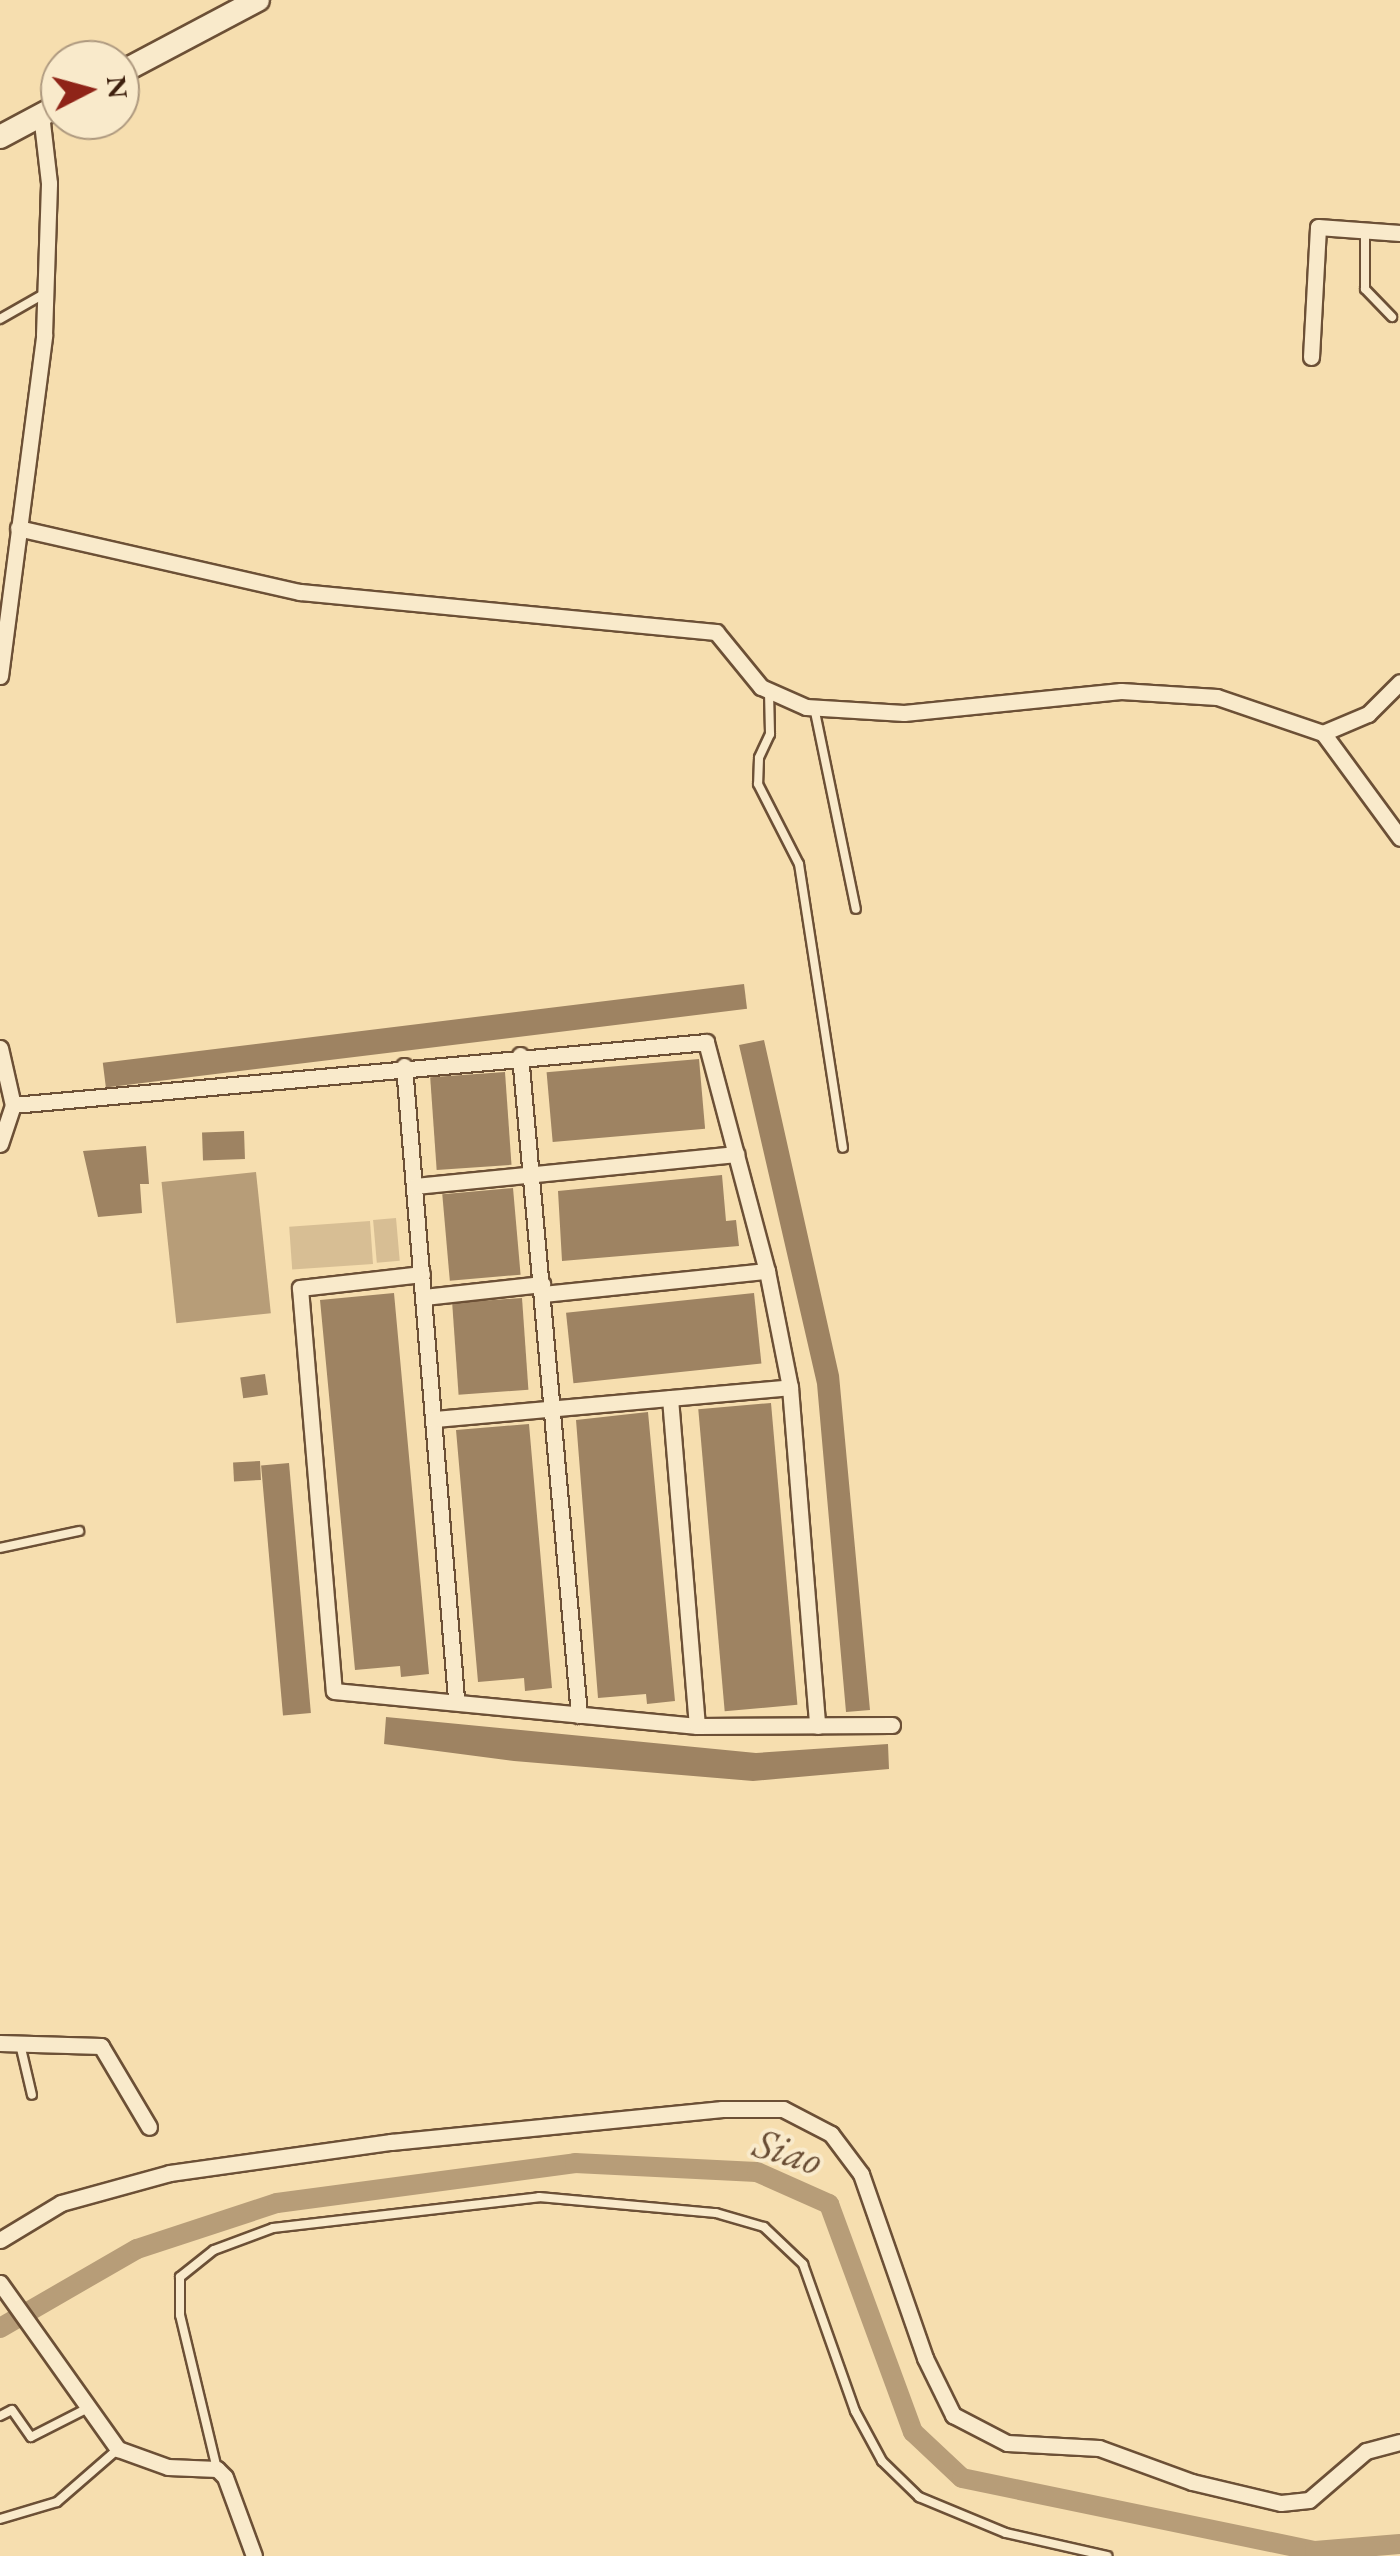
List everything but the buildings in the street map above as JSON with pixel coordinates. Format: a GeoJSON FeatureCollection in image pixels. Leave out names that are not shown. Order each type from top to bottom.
{"type":"FeatureCollection","features":[{"type":"Feature","properties":{"kind":"main road"},"geometry":{"type":"LineString","coordinates":[[140,62],[258,0]]}},
{"type":"Feature","properties":{"kind":"main road"},"geometry":{"type":"LineString","coordinates":[[0,137],[40,116]]}},
{"type":"Feature","properties":{"kind":"street"},"geometry":{"type":"LineString","coordinates":[[0,676],[46,293],[50,140]]}},
{"type":"Feature","properties":{"kind":"street"},"geometry":{"type":"LineString","coordinates":[[1311,357],[1314,236],[1331,223],[1400,233]]}},
{"type":"Feature","properties":{"kind":"street"},"geometry":{"type":"LineString","coordinates":[[18,528],[300,592],[716,632],[769,692],[814,707],[937,712],[1178,691],[1323,732],[1368,714],[1400,682]]}},
{"type":"Feature","properties":{"kind":"street"},"geometry":{"type":"LineString","coordinates":[[1323,732],[1400,838]]}},
{"type":"Feature","properties":{"kind":"street"},"geometry":{"type":"LineString","coordinates":[[13,1105],[520,1055],[706,1042],[767,1271],[790,1387],[818,1726]]}},
{"type":"Feature","properties":{"kind":"street"},"geometry":{"type":"LineString","coordinates":[[0,1048],[13,1105],[0,1144]]}},
{"type":"Feature","properties":{"kind":"street"},"geometry":{"type":"LineString","coordinates":[[520,1055],[579,1715]]}},
{"type":"Feature","properties":{"kind":"street"},"geometry":{"type":"LineString","coordinates":[[404,1066],[456,1700]]}},
{"type":"Feature","properties":{"kind":"street"},"geometry":{"type":"LineString","coordinates":[[415,1186],[736,1154]]}},
{"type":"Feature","properties":{"kind":"street"},"geometry":{"type":"LineString","coordinates":[[424,1297],[767,1271]]}},
{"type":"Feature","properties":{"kind":"street"},"geometry":{"type":"LineString","coordinates":[[422,1274],[300,1288],[334,1692],[456,1700],[697,1726],[892,1725]]}},
{"type":"Feature","properties":{"kind":"street"},"geometry":{"type":"LineString","coordinates":[[434,1418],[790,1387]]}},
{"type":"Feature","properties":{"kind":"street"},"geometry":{"type":"LineString","coordinates":[[670,1398],[697,1726]]}},
{"type":"Feature","properties":{"kind":"street"},"geometry":{"type":"LineString","coordinates":[[0,2043],[101,2046],[149,2127]]}},
{"type":"Feature","properties":{"kind":"street"},"geometry":{"type":"LineString","coordinates":[[0,2240],[61,2202],[170,2172],[391,2142],[722,2109],[783,2109],[831,2134],[861,2174],[924,2358],[953,2415],[1007,2443],[1098,2448],[1192,2482],[1280,2503],[1309,2500],[1366,2451],[1400,2442]]}},
{"type":"Feature","properties":{"kind":"street"},"geometry":{"type":"LineString","coordinates":[[0,2282],[86,2409],[118,2449],[168,2467],[216,2469],[254,2556]]}},
{"type":"Feature","properties":{"kind":"lane"},"geometry":{"type":"LineString","coordinates":[[1365,226],[1364,289],[1392,317]]}},
{"type":"Feature","properties":{"kind":"lane"},"geometry":{"type":"LineString","coordinates":[[0,319],[46,293]]}},
{"type":"Feature","properties":{"kind":"lane"},"geometry":{"type":"LineString","coordinates":[[769,692],[770,734],[759,758],[758,784],[799,864],[843,1148]]}},
{"type":"Feature","properties":{"kind":"lane"},"geometry":{"type":"LineString","coordinates":[[814,707],[856,908]]}},
{"type":"Feature","properties":{"kind":"lane"},"geometry":{"type":"LineString","coordinates":[[0,1548],[79,1532]]}},
{"type":"Feature","properties":{"kind":"lane"},"geometry":{"type":"LineString","coordinates":[[20,2044],[32,2095]]}},
{"type":"Feature","properties":{"kind":"lane"},"geometry":{"type":"LineString","coordinates":[[216,2469],[180,2315],[180,2277],[214,2250],[273,2228],[539,2197],[716,2214],[764,2227],[804,2264],[855,2411],[882,2461],[919,2498],[1006,2533],[1108,2556]]}},
{"type":"Feature","properties":{"kind":"lane"},"geometry":{"type":"LineString","coordinates":[[0,2416],[12,2410],[30,2437],[86,2409]]}},
{"type":"Feature","properties":{"kind":"lane"},"geometry":{"type":"LineString","coordinates":[[0,2519],[56,2502],[118,2449]]}},
{"type":"Feature","properties":{"kind":"shaded area"},"geometry":{"type":"Polygon","coordinates":[[[256,1172],[271,1313],[176,1323],[162,1182],[256,1172]]]}},
{"type":"Feature","properties":{"kind":"shaded area"},"geometry":{"type":"Polygon","coordinates":[[[396,1218],[400,1261],[377,1263],[373,1220],[396,1218]]]}},
{"type":"Feature","properties":{"kind":"shaded area"},"geometry":{"type":"Polygon","coordinates":[[[370,1221],[373,1264],[292,1270],[289,1227],[370,1221]]]}},
{"type":"Feature","properties":{"kind":"waterway","name":"Siao"},"geometry":{"type":"LineString","coordinates":[[0,2328],[137,2249],[277,2203],[575,2163],[757,2172],[829,2204],[913,2432],[962,2478],[1315,2551],[1400,2544]]}}]}
